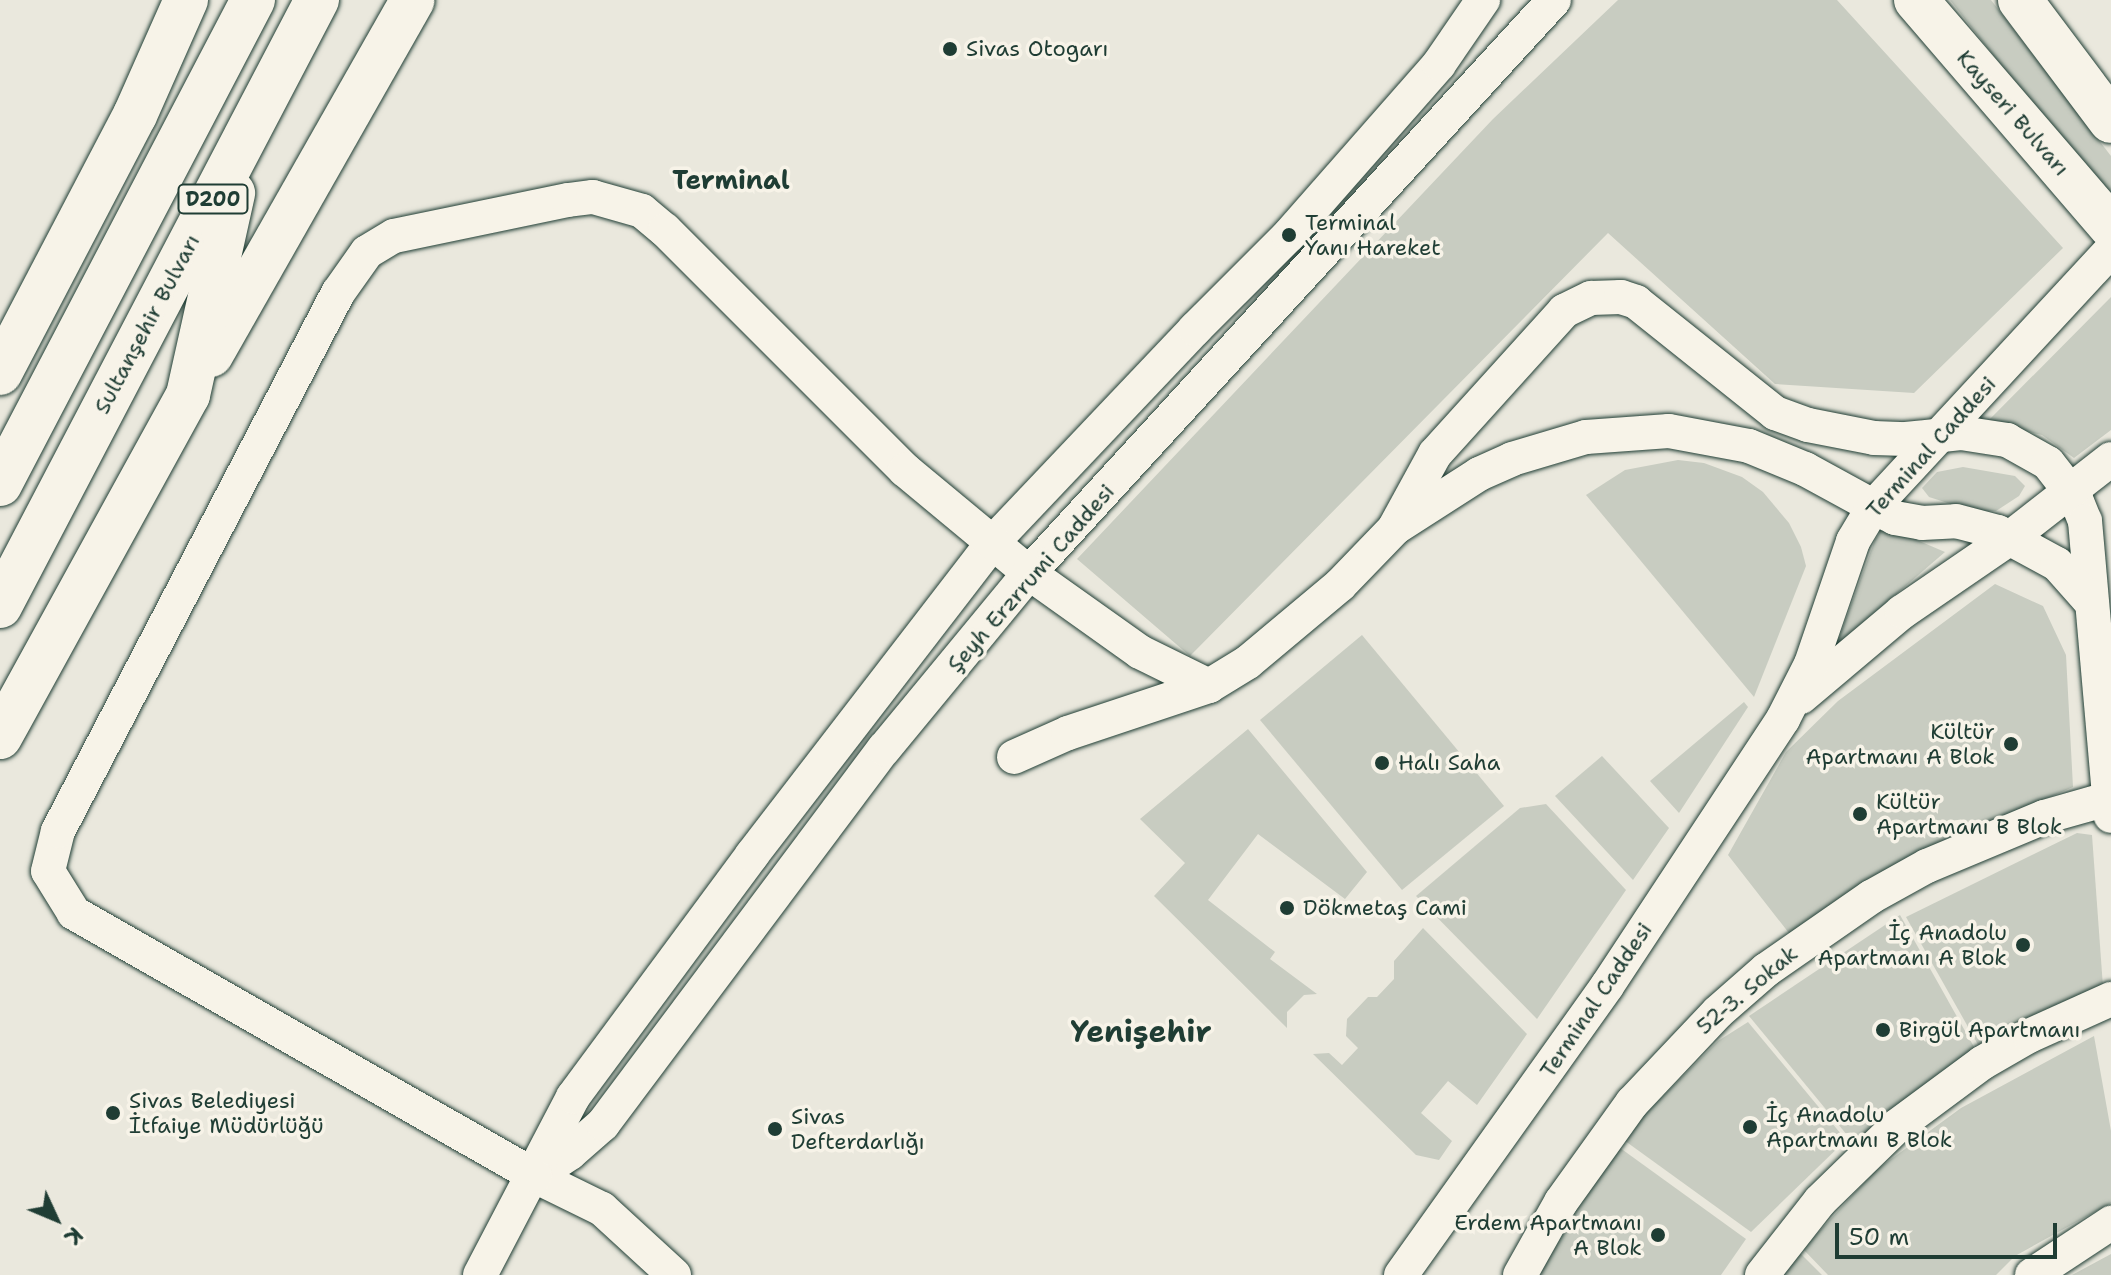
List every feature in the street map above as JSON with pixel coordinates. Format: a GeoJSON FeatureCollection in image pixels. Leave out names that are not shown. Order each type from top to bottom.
{"type":"FeatureCollection","features":[{"type":"Feature","properties":{"kind":"main road"},"geometry":{"type":"LineString","coordinates":[[0,373],[135,115],[186,0]]}},
{"type":"Feature","properties":{"kind":"main road"},"geometry":{"type":"LineString","coordinates":[[135,115],[206,0]]}},
{"type":"Feature","properties":{"kind":"main road","name":"D200"},"geometry":{"type":"LineString","coordinates":[[0,484],[253,0]]}},
{"type":"Feature","properties":{"kind":"main road","name":"Sultanşehir Bulvarı"},"geometry":{"type":"LineString","coordinates":[[0,606],[317,0]]}},
{"type":"Feature","properties":{"kind":"main road"},"geometry":{"type":"LineString","coordinates":[[0,737],[188,395],[413,0]]}},
{"type":"Feature","properties":{"kind":"main road","name":"Kayseri Bulvarı"},"geometry":{"type":"LineString","coordinates":[[1916,0],[2111,227]]}},
{"type":"Feature","properties":{"kind":"main road"},"geometry":{"type":"LineString","coordinates":[[2020,0],[2111,121]]}},
{"type":"Feature","properties":{"kind":"main road"},"geometry":{"type":"LineString","coordinates":[[188,395],[245,136]]}},
{"type":"Feature","properties":{"kind":"street","name":"Şeyh Erzrrumi Caddesi"},"geometry":{"type":"LineString","coordinates":[[480,1275],[535,1176],[550,1137],[573,1097],[752,855],[993,542],[1195,329],[1289,235],[1439,64],[1483,0]]}},
{"type":"Feature","properties":{"kind":"street","name":"Şeyh Erzrrumi Caddesi"},"geometry":{"type":"LineString","coordinates":[[535,1176],[570,1153],[603,1124],[884,749],[1029,573],[1554,0]]}},
{"type":"Feature","properties":{"kind":"street"},"geometry":{"type":"LineString","coordinates":[[674,1275],[602,1209],[535,1176],[74,913],[48,871],[58,831],[338,293],[367,252],[394,236],[568,200],[593,197],[642,211],[665,230],[905,470],[1029,573],[1140,652],[1209,686]]}},
{"type":"Feature","properties":{"kind":"street","name":"Terminal Caddesi"},"geometry":{"type":"LineString","coordinates":[[1401,1275],[1599,998],[1783,719],[1811,664],[1853,541],[1874,506],[2111,250]]}},
{"type":"Feature","properties":{"kind":"street"},"geometry":{"type":"LineString","coordinates":[[1395,528],[1435,454],[1564,311],[1591,298],[1621,297],[1649,310],[1721,372],[1775,413],[1842,433],[1895,439],[1984,434],[2007,440],[2048,463],[2070,491],[2085,521],[2110,804]]}},
{"type":"Feature","properties":{"kind":"street"},"geometry":{"type":"LineString","coordinates":[[1014,757],[1068,733],[1209,686],[1248,662],[1330,594],[1395,528],[1479,474],[1512,459],[1586,437],[1627,431],[1669,431],[1749,446],[1805,469],[1907,521],[1965,523],[2010,538],[2057,564],[2090,601]]}},
{"type":"Feature","properties":{"kind":"street","name":"Terminal Caddesi"},"geometry":{"type":"LineString","coordinates":[[1783,719],[1811,686],[1891,621],[2010,538],[2111,459]]}},
{"type":"Feature","properties":{"kind":"street","name":"52-3. Sokak"},"geometry":{"type":"LineString","coordinates":[[1520,1275],[1561,1202],[1632,1103],[1672,1056],[1766,970],[1858,906],[1927,866],[2044,817],[2110,804]]}},
{"type":"Feature","properties":{"kind":"street"},"geometry":{"type":"LineString","coordinates":[[1762,1275],[1820,1201],[1897,1126],[1982,1063],[2029,1036],[2111,999]]}},
{"type":"Feature","properties":{"kind":"street"},"geometry":{"type":"LineString","coordinates":[[2032,1275],[2111,1223]]}},
{"type":"Feature","properties":{"kind":"shaded area"},"geometry":{"type":"Polygon","coordinates":[[[1618,0],[1837,0],[2063,248],[1914,393],[1775,384],[1608,233],[1190,656],[1077,559],[1493,119],[1618,0]]]}},
{"type":"Feature","properties":{"kind":"shaded area"},"geometry":{"type":"Polygon","coordinates":[[[1950,0],[1991,0],[2111,156],[2111,198],[2083,170],[1950,0]]]}},
{"type":"Feature","properties":{"kind":"shaded area"},"geometry":{"type":"Polygon","coordinates":[[[2111,297],[2111,430],[2074,458],[2042,435],[1987,422],[2111,297]]]}},
{"type":"Feature","properties":{"kind":"shaded area"},"geometry":{"type":"Polygon","coordinates":[[[1678,460],[1704,463],[1742,477],[1763,492],[1789,523],[1801,547],[1806,566],[1754,697],[1586,495],[1625,470],[1678,460]]]}},
{"type":"Feature","properties":{"kind":"shaded area"},"geometry":{"type":"Polygon","coordinates":[[[1963,467],[2015,476],[2025,486],[2019,496],[1996,511],[1976,512],[1929,497],[1922,488],[1937,472],[1963,467]]]}},
{"type":"Feature","properties":{"kind":"shaded area"},"geometry":{"type":"Polygon","coordinates":[[[1884,526],[1945,552],[1836,646],[1875,540],[1884,526]]]}},
{"type":"Feature","properties":{"kind":"shaded area"},"geometry":{"type":"Polygon","coordinates":[[[1995,584],[2043,606],[2066,655],[2073,787],[1930,849],[1792,937],[1728,855],[1786,752],[1838,701],[1995,584]]]}},
{"type":"Feature","properties":{"kind":"shaded area","name":"Halı Saha"},"geometry":{"type":"Polygon","coordinates":[[[1362,635],[1504,806],[1402,890],[1260,720],[1362,635]]]}},
{"type":"Feature","properties":{"kind":"shaded area"},"geometry":{"type":"Polygon","coordinates":[[[1744,702],[1748,707],[1679,813],[1650,781],[1744,702]]]}},
{"type":"Feature","properties":{"kind":"shaded area"},"geometry":{"type":"Polygon","coordinates":[[[1248,729],[1367,872],[1345,899],[1258,834],[1208,900],[1275,952],[1270,959],[1317,994],[1304,995],[1287,1012],[1287,1028],[1154,896],[1185,863],[1140,819],[1248,729]]]}},
{"type":"Feature","properties":{"kind":"shaded area"},"geometry":{"type":"Polygon","coordinates":[[[1602,756],[1669,828],[1633,880],[1555,796],[1602,756]]]}},
{"type":"Feature","properties":{"kind":"shaded area"},"geometry":{"type":"Polygon","coordinates":[[[1546,804],[1626,890],[1537,1019],[1416,896],[1520,808],[1546,804]]]}},
{"type":"Feature","properties":{"kind":"shaded area"},"geometry":{"type":"Polygon","coordinates":[[[2077,833],[2092,835],[2103,987],[1985,1057],[1906,917],[2077,833]]]}},
{"type":"Feature","properties":{"kind":"shaded area"},"geometry":{"type":"Polygon","coordinates":[[[1900,915],[1983,1063],[1852,1141],[1749,1016],[1900,915]]]}},
{"type":"Feature","properties":{"kind":"shaded area"},"geometry":{"type":"Polygon","coordinates":[[[1423,928],[1527,1034],[1477,1105],[1448,1081],[1421,1113],[1452,1141],[1439,1160],[1416,1155],[1313,1054],[1329,1053],[1342,1065],[1358,1048],[1346,1036],[1347,1019],[1368,997],[1377,997],[1394,979],[1394,961],[1423,928]]]}},
{"type":"Feature","properties":{"kind":"shaded area"},"geometry":{"type":"Polygon","coordinates":[[[1748,1022],[1846,1140],[1751,1232],[1621,1138],[1718,1041],[1748,1022]]]}},
{"type":"Feature","properties":{"kind":"shaded area"},"geometry":{"type":"Polygon","coordinates":[[[2094,1036],[2111,1131],[2111,1203],[2015,1256],[1996,1275],[1828,1275],[1803,1249],[1875,1171],[1961,1108],[2094,1036]]]}},
{"type":"Feature","properties":{"kind":"shaded area"},"geometry":{"type":"Polygon","coordinates":[[[1616,1145],[1746,1239],[1721,1275],[1535,1275],[1616,1145]]]}},
{"type":"Feature","properties":{"kind":"shaded area"},"geometry":{"type":"Polygon","coordinates":[[[1796,1249],[1822,1275],[1779,1275],[1796,1249]]]}},
{"type":"Feature","properties":{"kind":"shaded area"},"geometry":{"type":"Polygon","coordinates":[[[2111,1254],[2111,1275],[2072,1275],[2111,1254]]]}},
{"type":"Feature","properties":{"kind":"place","name":"Sivas Otogarı"},"geometry":{"type":"Point","coordinates":[950,49]}},
{"type":"Feature","properties":{"kind":"place","name":"Terminal Yanı Hareket"},"geometry":{"type":"Point","coordinates":[1289,235]}},
{"type":"Feature","properties":{"kind":"place","name":"Kültür Apartmanı A Blok"},"geometry":{"type":"Point","coordinates":[2011,744]}},
{"type":"Feature","properties":{"kind":"place","name":"Halı Saha"},"geometry":{"type":"Point","coordinates":[1382,763]}},
{"type":"Feature","properties":{"kind":"place","name":"Kültür Apartmanı B Blok"},"geometry":{"type":"Point","coordinates":[1860,814]}},
{"type":"Feature","properties":{"kind":"place","name":"Dökmetaş Cami"},"geometry":{"type":"Point","coordinates":[1287,908]}},
{"type":"Feature","properties":{"kind":"place","name":"İç Anadolu Apartmanı A Blok"},"geometry":{"type":"Point","coordinates":[2023,945]}},
{"type":"Feature","properties":{"kind":"place","name":"Birgül Apartmanı"},"geometry":{"type":"Point","coordinates":[1883,1030]}},
{"type":"Feature","properties":{"kind":"place","name":"Sivas Belediyesi İtfaiye Müdürlüğü"},"geometry":{"type":"Point","coordinates":[113,1113]}},
{"type":"Feature","properties":{"kind":"place","name":"İç Anadolu Apartmanı B Blok"},"geometry":{"type":"Point","coordinates":[1750,1127]}},
{"type":"Feature","properties":{"kind":"place","name":"Sivas Defterdarlığı"},"geometry":{"type":"Point","coordinates":[775,1129]}},
{"type":"Feature","properties":{"kind":"place","name":"Erdem Apartmanı A Blok"},"geometry":{"type":"Point","coordinates":[1658,1235]}},
{"type":"Feature","properties":{"kind":"district","name":"Terminal"},"geometry":{"type":"Point","coordinates":[731,180]}},
{"type":"Feature","properties":{"kind":"district","name":"Yenişehir"},"geometry":{"type":"Point","coordinates":[1141,1032]}}]}
